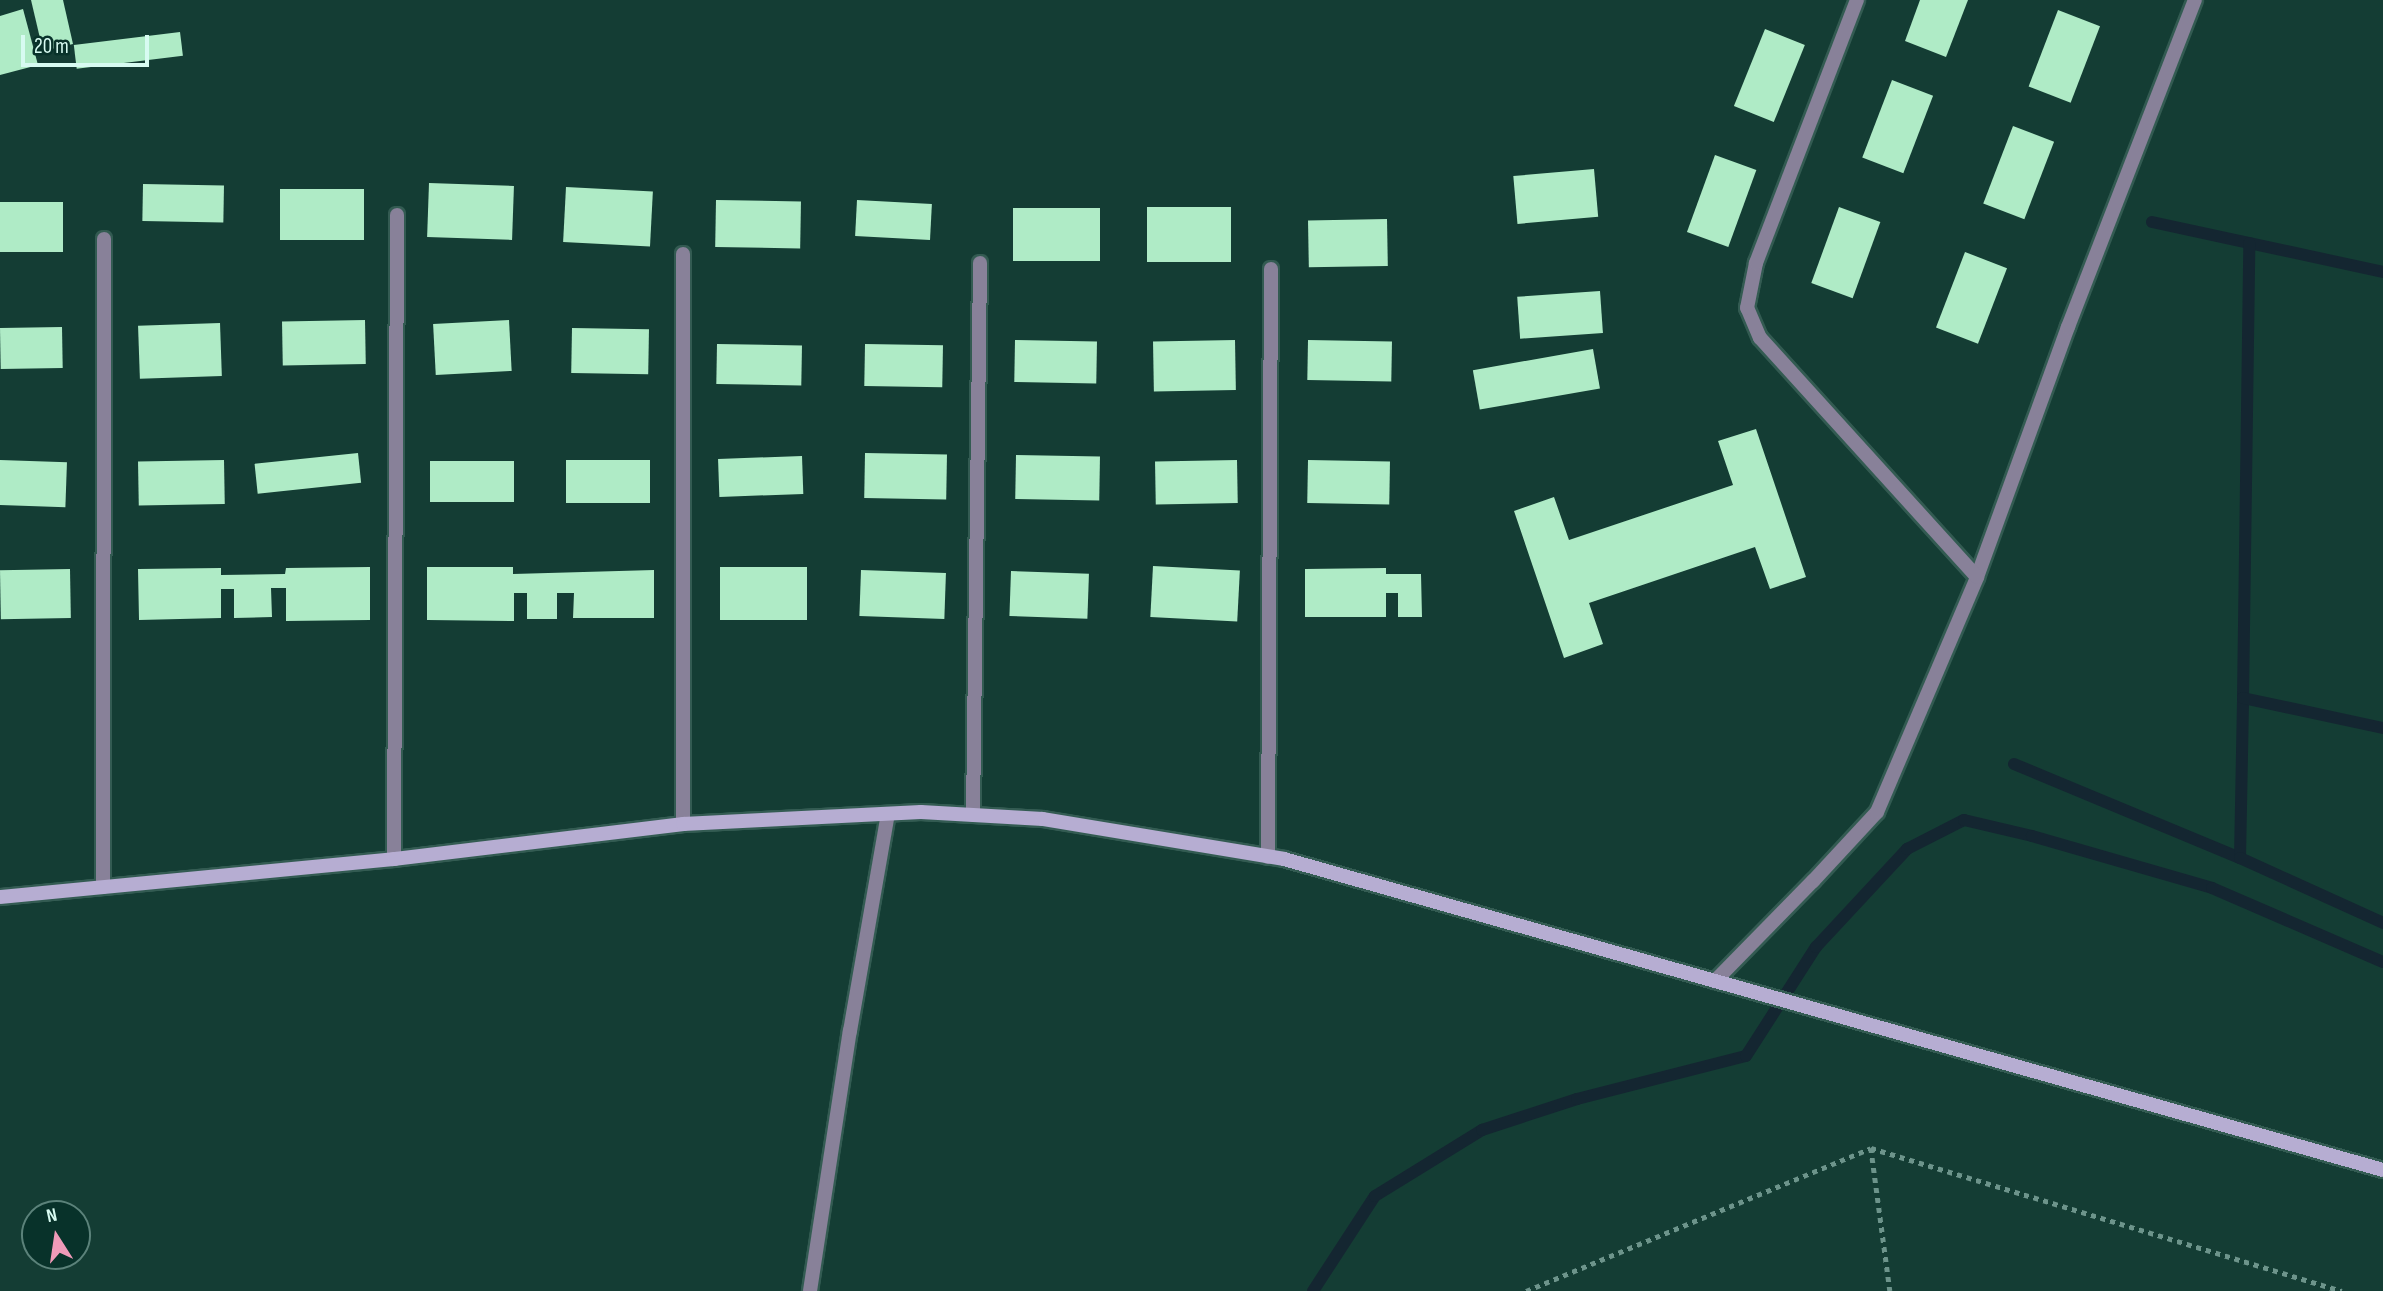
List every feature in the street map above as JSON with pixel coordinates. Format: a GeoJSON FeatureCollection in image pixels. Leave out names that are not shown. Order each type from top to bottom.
{"type":"FeatureCollection","features":[{"type":"Feature","properties":{"kind":"main road"},"geometry":{"type":"LineString","coordinates":[[0,897],[394,859],[683,824],[888,814],[1043,819],[1268,857],[2383,1170]]}},
{"type":"Feature","properties":{"kind":"street"},"geometry":{"type":"LineString","coordinates":[[1857,0],[1756,263],[1748,308],[1760,338],[1977,577]]}},
{"type":"Feature","properties":{"kind":"street"},"geometry":{"type":"LineString","coordinates":[[1715,981],[1877,811],[1977,577],[2068,327],[2195,0]]}},
{"type":"Feature","properties":{"kind":"street"},"geometry":{"type":"LineString","coordinates":[[394,859],[397,215]]}},
{"type":"Feature","properties":{"kind":"street"},"geometry":{"type":"LineString","coordinates":[[103,887],[104,239]]}},
{"type":"Feature","properties":{"kind":"street"},"geometry":{"type":"LineString","coordinates":[[683,254],[683,824]]}},
{"type":"Feature","properties":{"kind":"street"},"geometry":{"type":"LineString","coordinates":[[973,815],[980,263]]}},
{"type":"Feature","properties":{"kind":"street"},"geometry":{"type":"LineString","coordinates":[[1268,857],[1271,269]]}},
{"type":"Feature","properties":{"kind":"street"},"geometry":{"type":"LineString","coordinates":[[810,1291],[850,1031],[888,814]]}},
{"type":"Feature","properties":{"kind":"path"},"geometry":{"type":"LineString","coordinates":[[1871,1148],[1890,1291]]}},
{"type":"Feature","properties":{"kind":"path"},"geometry":{"type":"LineString","coordinates":[[1526,1291],[1871,1148],[2342,1291]]}},
{"type":"Feature","properties":{"kind":"building"},"geometry":{"type":"Polygon","coordinates":[[[31,0],[63,0],[73,44],[43,51],[31,0]]]}},
{"type":"Feature","properties":{"kind":"building"},"geometry":{"type":"Polygon","coordinates":[[[1920,0],[1968,0],[1946,57],[1905,41],[1920,0]]]}},
{"type":"Feature","properties":{"kind":"building"},"geometry":{"type":"Polygon","coordinates":[[[23,9],[38,65],[0,75],[0,16],[23,9]]]}},
{"type":"Feature","properties":{"kind":"building"},"geometry":{"type":"Polygon","coordinates":[[[2058,10],[2100,26],[2071,103],[2029,87],[2058,10]]]}},
{"type":"Feature","properties":{"kind":"building"},"geometry":{"type":"Polygon","coordinates":[[[1765,29],[1805,45],[1774,122],[1734,106],[1765,29]]]}},
{"type":"Feature","properties":{"kind":"building"},"geometry":{"type":"Polygon","coordinates":[[[180,32],[183,56],[77,69],[74,45],[180,32]]]}},
{"type":"Feature","properties":{"kind":"building"},"geometry":{"type":"Polygon","coordinates":[[[1892,80],[1933,96],[1903,173],[1862,157],[1892,80]]]}},
{"type":"Feature","properties":{"kind":"building"},"geometry":{"type":"Polygon","coordinates":[[[2013,126],[2054,142],[2024,219],[1983,203],[2013,126]]]}},
{"type":"Feature","properties":{"kind":"building"},"geometry":{"type":"Polygon","coordinates":[[[1715,155],[1756,170],[1728,247],[1687,232],[1715,155]]]}},
{"type":"Feature","properties":{"kind":"building"},"geometry":{"type":"Polygon","coordinates":[[[1594,169],[1598,217],[1517,224],[1513,176],[1594,169]]]}},
{"type":"Feature","properties":{"kind":"building"},"geometry":{"type":"Polygon","coordinates":[[[429,183],[514,186],[512,240],[427,237],[429,183]]]}},
{"type":"Feature","properties":{"kind":"building"},"geometry":{"type":"Polygon","coordinates":[[[143,184],[224,185],[223,222],[142,221],[143,184]]]}},
{"type":"Feature","properties":{"kind":"building"},"geometry":{"type":"Polygon","coordinates":[[[566,187],[653,192],[650,246],[563,242],[566,187]]]}},
{"type":"Feature","properties":{"kind":"building"},"geometry":{"type":"Polygon","coordinates":[[[280,189],[364,189],[364,240],[280,240],[280,189]]]}},
{"type":"Feature","properties":{"kind":"building"},"geometry":{"type":"Polygon","coordinates":[[[716,200],[801,201],[800,248],[715,247],[716,200]]]}},
{"type":"Feature","properties":{"kind":"building"},"geometry":{"type":"Polygon","coordinates":[[[857,200],[932,204],[930,240],[855,236],[857,200]]]}},
{"type":"Feature","properties":{"kind":"building"},"geometry":{"type":"Polygon","coordinates":[[[0,202],[63,202],[63,252],[0,252],[0,202]]]}},
{"type":"Feature","properties":{"kind":"building"},"geometry":{"type":"Polygon","coordinates":[[[1147,207],[1231,207],[1231,262],[1147,262],[1147,207]]]}},
{"type":"Feature","properties":{"kind":"building"},"geometry":{"type":"Polygon","coordinates":[[[1839,207],[1880,222],[1853,298],[1811,283],[1839,207]]]}},
{"type":"Feature","properties":{"kind":"building"},"geometry":{"type":"Polygon","coordinates":[[[1013,208],[1100,208],[1100,261],[1013,261],[1013,208]]]}},
{"type":"Feature","properties":{"kind":"building"},"geometry":{"type":"Polygon","coordinates":[[[1387,219],[1388,266],[1309,267],[1308,220],[1387,219]]]}},
{"type":"Feature","properties":{"kind":"building"},"geometry":{"type":"Polygon","coordinates":[[[1965,252],[2007,268],[1978,344],[1936,328],[1965,252]]]}},
{"type":"Feature","properties":{"kind":"building"},"geometry":{"type":"Polygon","coordinates":[[[1600,291],[1603,333],[1520,339],[1517,297],[1600,291]]]}},
{"type":"Feature","properties":{"kind":"building"},"geometry":{"type":"Polygon","coordinates":[[[365,320],[366,364],[283,365],[282,321],[365,320]]]}},
{"type":"Feature","properties":{"kind":"building"},"geometry":{"type":"Polygon","coordinates":[[[509,320],[512,371],[436,375],[433,324],[509,320]]]}},
{"type":"Feature","properties":{"kind":"building"},"geometry":{"type":"Polygon","coordinates":[[[220,323],[222,376],[140,379],[138,326],[220,323]]]}},
{"type":"Feature","properties":{"kind":"building"},"geometry":{"type":"Polygon","coordinates":[[[62,327],[63,368],[1,369],[0,328],[62,327]]]}},
{"type":"Feature","properties":{"kind":"building"},"geometry":{"type":"Polygon","coordinates":[[[572,328],[649,329],[648,374],[571,373],[572,328]]]}},
{"type":"Feature","properties":{"kind":"building"},"geometry":{"type":"Polygon","coordinates":[[[1015,340],[1097,341],[1096,383],[1014,382],[1015,340]]]}},
{"type":"Feature","properties":{"kind":"building"},"geometry":{"type":"Polygon","coordinates":[[[1235,340],[1236,390],[1154,391],[1153,341],[1235,340]]]}},
{"type":"Feature","properties":{"kind":"building"},"geometry":{"type":"Polygon","coordinates":[[[1308,340],[1392,341],[1391,381],[1307,380],[1308,340]]]}},
{"type":"Feature","properties":{"kind":"building"},"geometry":{"type":"Polygon","coordinates":[[[717,344],[802,345],[801,385],[716,384],[717,344]]]}},
{"type":"Feature","properties":{"kind":"building"},"geometry":{"type":"Polygon","coordinates":[[[865,344],[943,345],[942,387],[864,386],[865,344]]]}},
{"type":"Feature","properties":{"kind":"building"},"geometry":{"type":"Polygon","coordinates":[[[1593,349],[1600,388],[1480,410],[1473,370],[1593,349]]]}},
{"type":"Feature","properties":{"kind":"building"},"geometry":{"type":"Polygon","coordinates":[[[1756,429],[1806,577],[1770,589],[1755,547],[1589,603],[1603,644],[1564,658],[1514,511],[1554,497],[1569,540],[1733,485],[1718,441],[1756,429]]]}},
{"type":"Feature","properties":{"kind":"building"},"geometry":{"type":"Polygon","coordinates":[[[358,453],[361,483],[258,494],[255,464],[358,453]]]}},
{"type":"Feature","properties":{"kind":"building"},"geometry":{"type":"Polygon","coordinates":[[[865,453],[947,454],[946,499],[864,498],[865,453]]]}},
{"type":"Feature","properties":{"kind":"building"},"geometry":{"type":"Polygon","coordinates":[[[1016,455],[1100,456],[1099,500],[1015,499],[1016,455]]]}},
{"type":"Feature","properties":{"kind":"building"},"geometry":{"type":"Polygon","coordinates":[[[802,456],[803,494],[719,497],[718,459],[802,456]]]}},
{"type":"Feature","properties":{"kind":"building"},"geometry":{"type":"Polygon","coordinates":[[[0,460],[67,462],[65,507],[0,505],[0,460]]]}},
{"type":"Feature","properties":{"kind":"building"},"geometry":{"type":"Polygon","coordinates":[[[224,460],[225,504],[139,505],[138,462],[224,460]]]}},
{"type":"Feature","properties":{"kind":"building"},"geometry":{"type":"Polygon","coordinates":[[[566,460],[650,460],[650,503],[566,503],[566,460]]]}},
{"type":"Feature","properties":{"kind":"building"},"geometry":{"type":"Polygon","coordinates":[[[1237,460],[1238,503],[1156,504],[1155,461],[1237,460]]]}},
{"type":"Feature","properties":{"kind":"building"},"geometry":{"type":"Polygon","coordinates":[[[1308,460],[1390,461],[1389,504],[1307,503],[1308,460]]]}},
{"type":"Feature","properties":{"kind":"building"},"geometry":{"type":"Polygon","coordinates":[[[430,461],[514,461],[514,502],[430,502],[430,461]]]}},
{"type":"Feature","properties":{"kind":"building"},"geometry":{"type":"Polygon","coordinates":[[[1153,566],[1240,571],[1237,621],[1150,617],[1153,566]]]}},
{"type":"Feature","properties":{"kind":"building"},"geometry":{"type":"Polygon","coordinates":[[[370,567],[370,620],[286,621],[286,588],[271,588],[272,617],[234,618],[234,589],[221,589],[221,618],[139,620],[138,569],[221,568],[221,575],[285,574],[286,568],[370,567]]]}},
{"type":"Feature","properties":{"kind":"building"},"geometry":{"type":"Polygon","coordinates":[[[427,567],[513,567],[513,574],[654,570],[654,618],[573,618],[574,593],[557,593],[557,619],[527,619],[527,593],[514,593],[514,621],[427,620],[427,567]]]}},
{"type":"Feature","properties":{"kind":"building"},"geometry":{"type":"Polygon","coordinates":[[[720,567],[807,567],[807,620],[720,620],[720,567]]]}},
{"type":"Feature","properties":{"kind":"building"},"geometry":{"type":"Polygon","coordinates":[[[1386,568],[1386,574],[1421,574],[1422,617],[1398,617],[1398,593],[1386,593],[1386,617],[1305,617],[1305,569],[1386,568]]]}},
{"type":"Feature","properties":{"kind":"building"},"geometry":{"type":"Polygon","coordinates":[[[70,569],[71,618],[1,619],[0,570],[70,569]]]}},
{"type":"Feature","properties":{"kind":"building"},"geometry":{"type":"Polygon","coordinates":[[[861,570],[946,573],[944,619],[859,616],[861,570]]]}},
{"type":"Feature","properties":{"kind":"building"},"geometry":{"type":"Polygon","coordinates":[[[1011,571],[1089,574],[1087,619],[1009,616],[1011,571]]]}},
{"type":"Feature","properties":{"kind":"waterway"},"geometry":{"type":"LineString","coordinates":[[2152,222],[2383,272]]}},
{"type":"Feature","properties":{"kind":"waterway"},"geometry":{"type":"LineString","coordinates":[[2243,698],[2249,243]]}},
{"type":"Feature","properties":{"kind":"waterway"},"geometry":{"type":"LineString","coordinates":[[2014,764],[2240,858],[2243,698],[2383,728]]}},
{"type":"Feature","properties":{"kind":"waterway"},"geometry":{"type":"LineString","coordinates":[[1313,1291],[1375,1196],[1482,1130],[1577,1099],[1746,1056],[1816,947],[1907,849],[1964,820],[2032,836],[2212,888],[2383,962]]}},
{"type":"Feature","properties":{"kind":"waterway"},"geometry":{"type":"LineString","coordinates":[[2240,858],[2383,923]]}}]}
